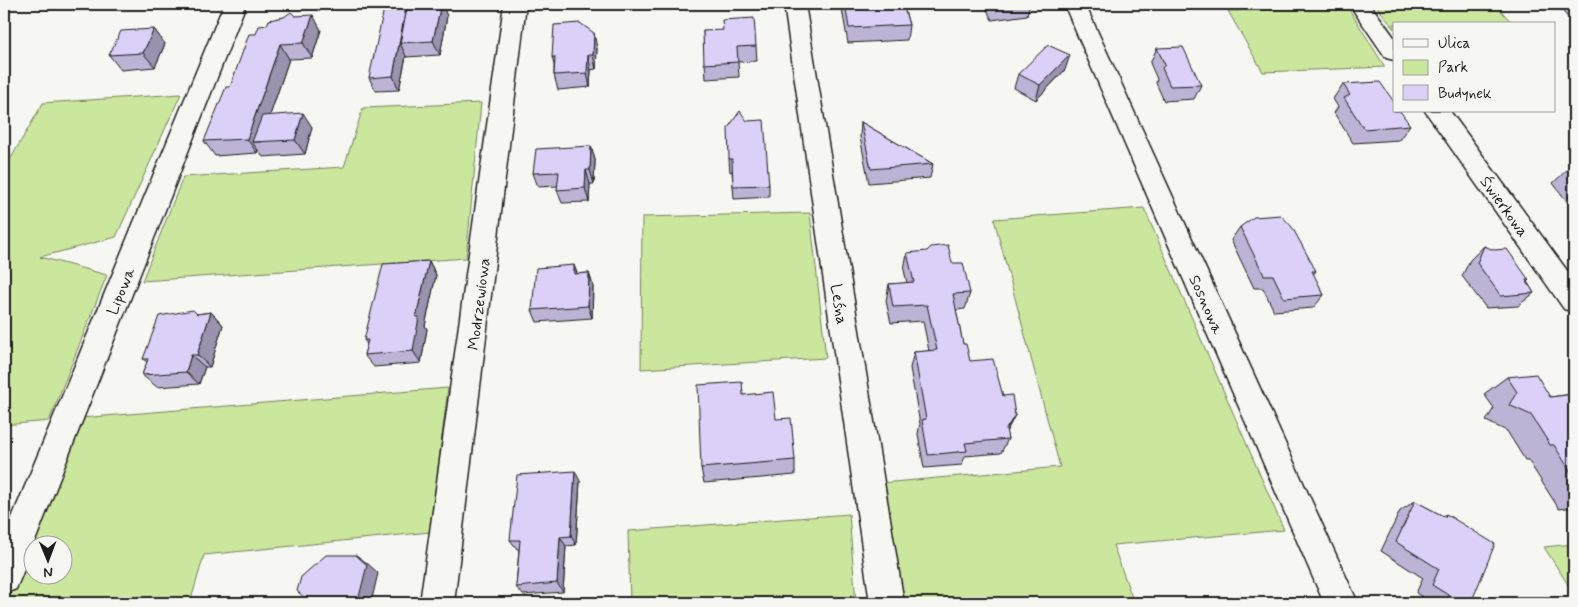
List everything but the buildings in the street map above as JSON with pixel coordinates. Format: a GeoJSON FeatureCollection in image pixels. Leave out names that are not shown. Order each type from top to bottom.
{"type":"FeatureCollection","features":[{"type":"Feature","properties":{"kind":"street","name":"Lipowa"},"geometry":{"type":"LineString","coordinates":[[4,577],[235,4]]}},
{"type":"Feature","properties":{"kind":"street","name":"Modrzewiowa"},"geometry":{"type":"LineString","coordinates":[[437,603],[484,262],[515,4]]}},
{"type":"Feature","properties":{"kind":"street","name":"Leśna"},"geometry":{"type":"LineString","coordinates":[[794,4],[887,603]]}},
{"type":"Feature","properties":{"kind":"street","name":"Sosnowa"},"geometry":{"type":"LineString","coordinates":[[1074,4],[1341,603]]}},
{"type":"Feature","properties":{"kind":"street"},"geometry":{"type":"LineString","coordinates":[[1359,4],[1393,52]]}},
{"type":"Feature","properties":{"kind":"street","name":"Świerkowa"},"geometry":{"type":"LineString","coordinates":[[1438,112],[1574,301]]}},
{"type":"Feature","properties":{"kind":"green space"},"geometry":{"type":"Polygon","coordinates":[[[1375,4],[1495,4],[1511,22],[1393,22],[1393,28],[1375,4]]]}},
{"type":"Feature","properties":{"kind":"green space"},"geometry":{"type":"Polygon","coordinates":[[[1347,6],[1385,67],[1263,72],[1228,11],[1347,6]]]}},
{"type":"Feature","properties":{"kind":"green space"},"geometry":{"type":"Polygon","coordinates":[[[181,94],[116,237],[40,257],[107,275],[49,421],[4,425],[4,170],[43,103],[181,94]]]}},
{"type":"Feature","properties":{"kind":"green space"},"geometry":{"type":"Polygon","coordinates":[[[481,103],[466,258],[142,281],[183,177],[344,167],[363,108],[481,103]]]}},
{"type":"Feature","properties":{"kind":"green space"},"geometry":{"type":"Polygon","coordinates":[[[1144,208],[1284,530],[1113,545],[1134,603],[905,603],[882,483],[1060,467],[994,219],[1144,208]]]}},
{"type":"Feature","properties":{"kind":"green space"},"geometry":{"type":"Polygon","coordinates":[[[810,213],[826,358],[641,369],[642,217],[810,213]]]}},
{"type":"Feature","properties":{"kind":"green space"},"geometry":{"type":"Polygon","coordinates":[[[448,388],[430,532],[204,555],[190,603],[4,603],[4,577],[68,419],[448,388]]]}},
{"type":"Feature","properties":{"kind":"green space"},"geometry":{"type":"Polygon","coordinates":[[[849,514],[856,603],[630,603],[628,531],[849,514]]]}},
{"type":"Feature","properties":{"kind":"green space"},"geometry":{"type":"Polygon","coordinates":[[[1574,544],[1574,594],[1544,547],[1574,544]]]}}]}
